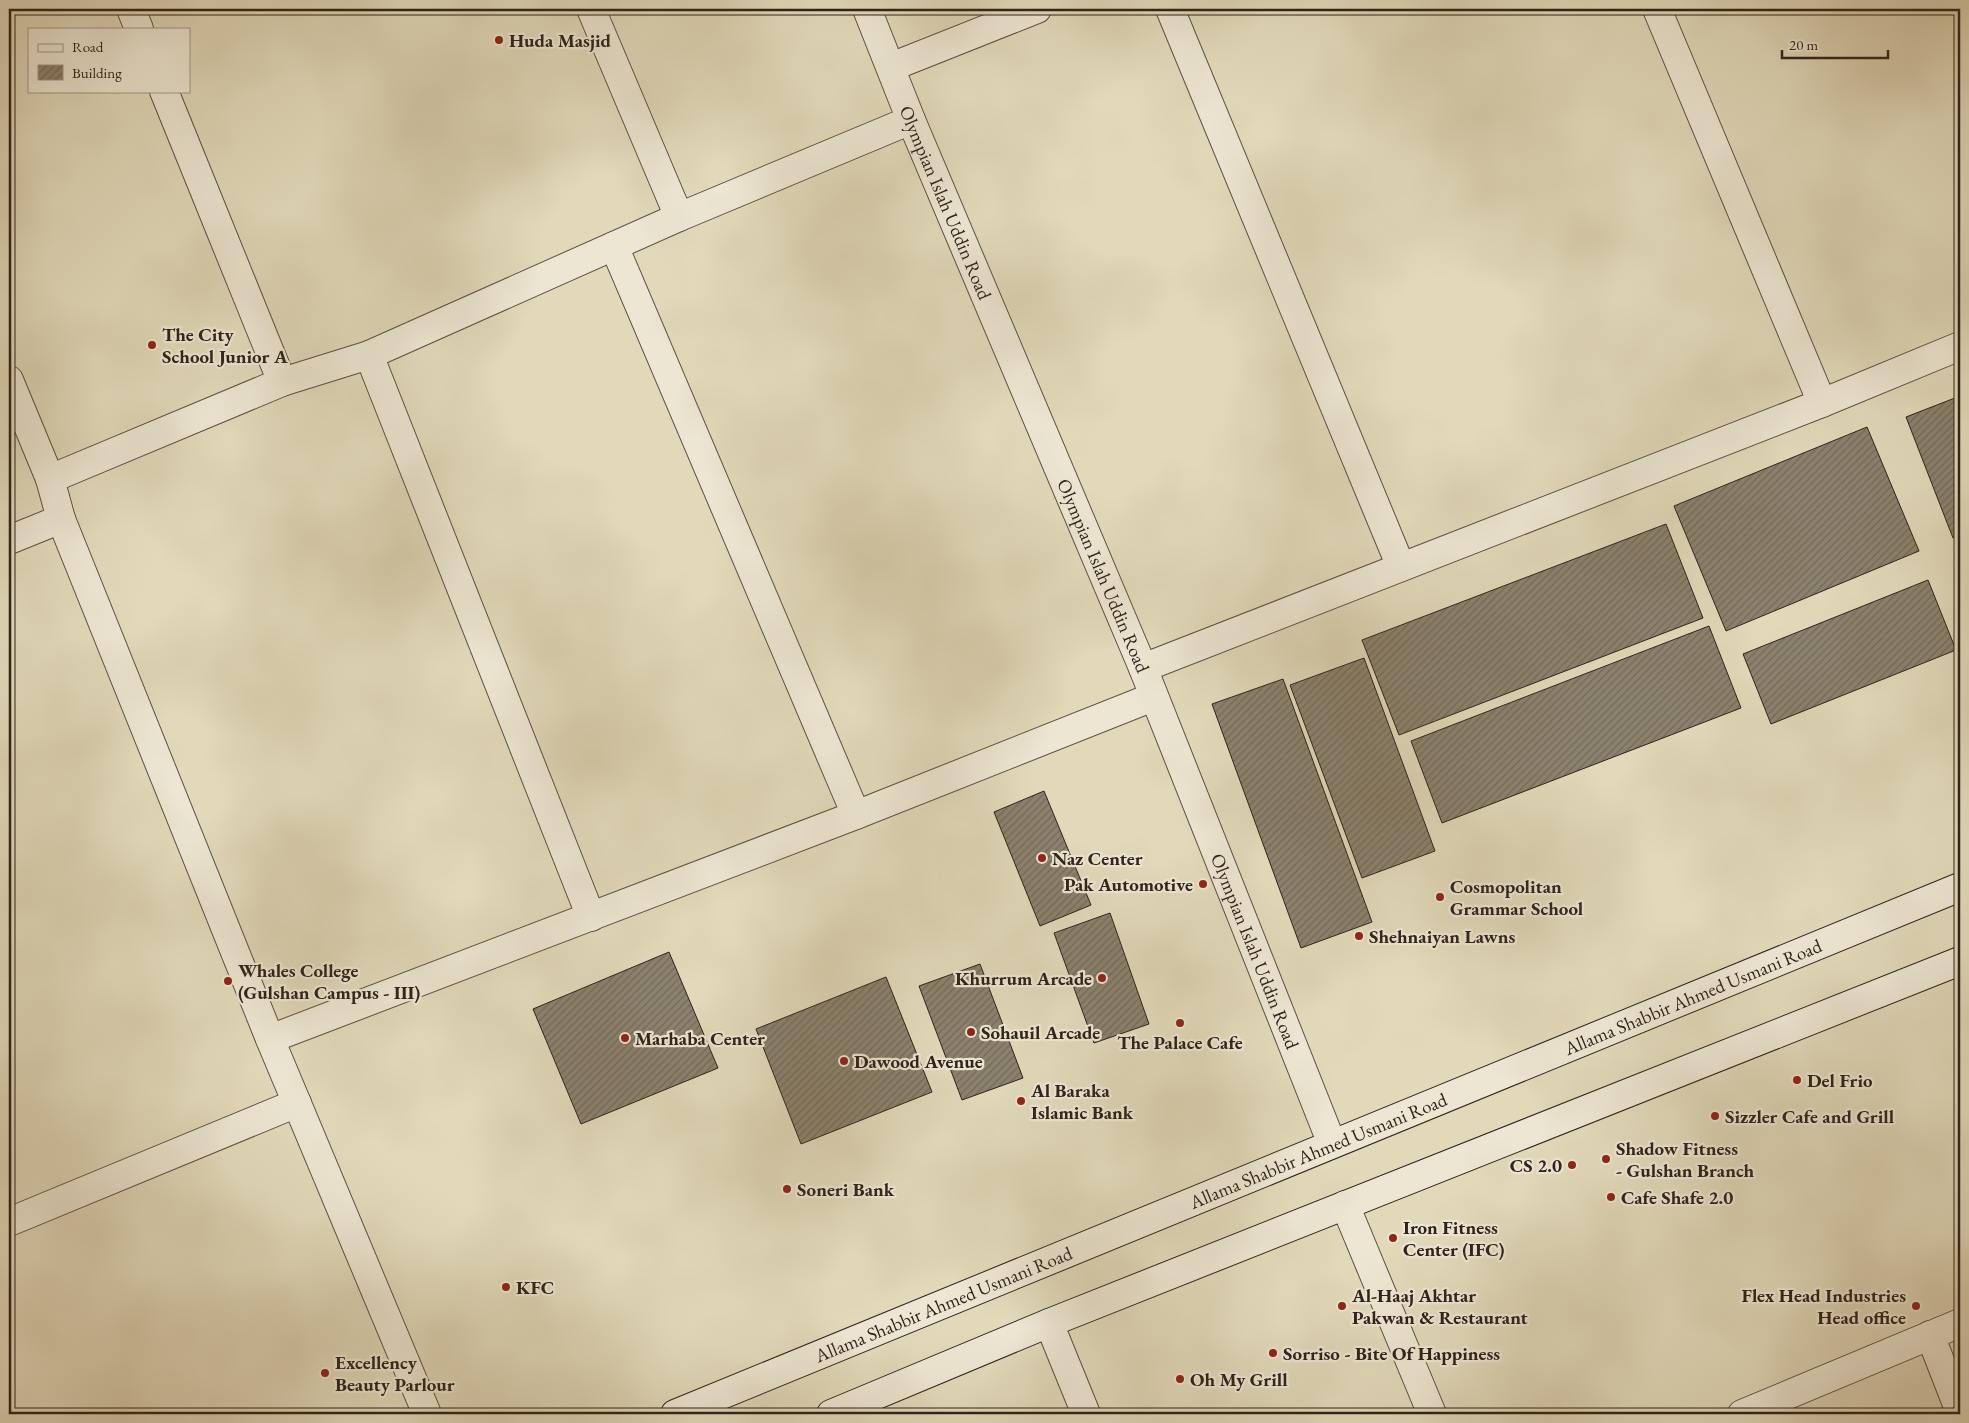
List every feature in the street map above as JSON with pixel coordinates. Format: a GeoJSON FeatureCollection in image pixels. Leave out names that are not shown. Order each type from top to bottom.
{"type":"FeatureCollection","features":[{"type":"Feature","properties":{"kind":"street"},"geometry":{"type":"LineString","coordinates":[[131,9],[139,28]]}},
{"type":"Feature","properties":{"kind":"street"},"geometry":{"type":"LineString","coordinates":[[591,9],[679,217]]}},
{"type":"Feature","properties":{"kind":"street","name":"Olympian Islah Uddin Road"},"geometry":{"type":"LineString","coordinates":[[867,9],[911,120],[1144,668],[1153,697],[1332,1144]]}},
{"type":"Feature","properties":{"kind":"street"},"geometry":{"type":"LineString","coordinates":[[891,67],[1036,9]]}},
{"type":"Feature","properties":{"kind":"street"},"geometry":{"type":"LineString","coordinates":[[1170,9],[1401,567]]}},
{"type":"Feature","properties":{"kind":"street"},"geometry":{"type":"LineString","coordinates":[[1657,9],[1822,403]]}},
{"type":"Feature","properties":{"kind":"street"},"geometry":{"type":"LineString","coordinates":[[164,92],[282,382]]}},
{"type":"Feature","properties":{"kind":"street"},"geometry":{"type":"LineString","coordinates":[[50,479],[282,382],[369,354],[679,217],[911,120]]}},
{"type":"Feature","properties":{"kind":"street"},"geometry":{"type":"LineString","coordinates":[[614,246],[856,815]]}},
{"type":"Feature","properties":{"kind":"street"},"geometry":{"type":"LineString","coordinates":[[1144,668],[1822,403],[1960,346]]}},
{"type":"Feature","properties":{"kind":"street"},"geometry":{"type":"LineString","coordinates":[[369,354],[591,917]]}},
{"type":"Feature","properties":{"kind":"street"},"geometry":{"type":"LineString","coordinates":[[9,380],[50,479],[61,519],[270,1039],[427,1414]]}},
{"type":"Feature","properties":{"kind":"street"},"geometry":{"type":"LineString","coordinates":[[9,540],[61,519]]}},
{"type":"Feature","properties":{"kind":"street"},"geometry":{"type":"LineString","coordinates":[[270,1039],[856,815],[1153,697]]}},
{"type":"Feature","properties":{"kind":"street","name":"Allama Shabbir Ahmed Usmani Road"},"geometry":{"type":"LineString","coordinates":[[675,1414],[1960,887]]}},
{"type":"Feature","properties":{"kind":"street"},"geometry":{"type":"LineString","coordinates":[[831,1414],[1049,1323],[1960,961]]}},
{"type":"Feature","properties":{"kind":"street"},"geometry":{"type":"LineString","coordinates":[[9,1222],[297,1103]]}},
{"type":"Feature","properties":{"kind":"street"},"geometry":{"type":"LineString","coordinates":[[1345,1205],[1432,1414]]}},
{"type":"Feature","properties":{"kind":"street"},"geometry":{"type":"LineString","coordinates":[[1049,1323],[1086,1414]]}},
{"type":"Feature","properties":{"kind":"street"},"geometry":{"type":"LineString","coordinates":[[1742,1414],[1960,1323]]}},
{"type":"Feature","properties":{"kind":"street"},"geometry":{"type":"LineString","coordinates":[[1930,1335],[1960,1412]]}},
{"type":"Feature","properties":{"kind":"building"},"geometry":{"type":"Polygon","coordinates":[[[1960,396],[1960,536],[1953,538],[1906,417],[1960,396]]]}},
{"type":"Feature","properties":{"kind":"building"},"geometry":{"type":"Polygon","coordinates":[[[1867,427],[1919,551],[1726,631],[1674,506],[1867,427]]]}},
{"type":"Feature","properties":{"kind":"building"},"geometry":{"type":"Polygon","coordinates":[[[1666,524],[1703,618],[1399,735],[1362,640],[1666,524]]]}},
{"type":"Feature","properties":{"kind":"building"},"geometry":{"type":"Polygon","coordinates":[[[1928,580],[1956,650],[1771,724],[1743,654],[1928,580]]]}},
{"type":"Feature","properties":{"kind":"building"},"geometry":{"type":"Polygon","coordinates":[[[1709,626],[1741,708],[1442,823],[1411,741],[1709,626]]]}},
{"type":"Feature","properties":{"kind":"building"},"geometry":{"type":"Polygon","coordinates":[[[1364,658],[1435,851],[1362,878],[1290,685],[1364,658]]]}},
{"type":"Feature","properties":{"kind":"building"},"geometry":{"type":"Polygon","coordinates":[[[1283,679],[1372,922],[1301,948],[1212,704],[1283,679]]]}},
{"type":"Feature","properties":{"kind":"building","name":"Naz Center"},"geometry":{"type":"Polygon","coordinates":[[[1044,791],[1091,905],[1040,926],[994,812],[1044,791]]]}},
{"type":"Feature","properties":{"kind":"building","name":"Khurrum Arcade"},"geometry":{"type":"Polygon","coordinates":[[[1110,913],[1149,1024],[1094,1043],[1054,933],[1110,913]]]}},
{"type":"Feature","properties":{"kind":"building","name":"Marhaba Center"},"geometry":{"type":"Polygon","coordinates":[[[669,952],[718,1068],[581,1124],[533,1009],[669,952]]]}},
{"type":"Feature","properties":{"kind":"building","name":"Sohauil Arcade"},"geometry":{"type":"Polygon","coordinates":[[[980,964],[1023,1078],[962,1100],[919,986],[980,964]]]}},
{"type":"Feature","properties":{"kind":"building","name":"Dawood Avenue"},"geometry":{"type":"Polygon","coordinates":[[[886,977],[932,1092],[801,1144],[756,1029],[886,977]]]}},
{"type":"Feature","properties":{"kind":"place","name":"Huda Masjid"},"geometry":{"type":"Point","coordinates":[499,40]}},
{"type":"Feature","properties":{"kind":"place","name":"The City School Junior A"},"geometry":{"type":"Point","coordinates":[152,345]}},
{"type":"Feature","properties":{"kind":"place","name":"Naz Center"},"geometry":{"type":"Point","coordinates":[1042,858]}},
{"type":"Feature","properties":{"kind":"place","name":"Pak Automotive"},"geometry":{"type":"Point","coordinates":[1203,884]}},
{"type":"Feature","properties":{"kind":"place","name":"Cosmopolitan Grammar School"},"geometry":{"type":"Point","coordinates":[1440,897]}},
{"type":"Feature","properties":{"kind":"place","name":"Shehnaiyan Lawns"},"geometry":{"type":"Point","coordinates":[1359,936]}},
{"type":"Feature","properties":{"kind":"place","name":"Khurrum Arcade"},"geometry":{"type":"Point","coordinates":[1102,978]}},
{"type":"Feature","properties":{"kind":"place","name":"Whales College (Gulshan Campus - III)"},"geometry":{"type":"Point","coordinates":[228,981]}},
{"type":"Feature","properties":{"kind":"place","name":"The Palace Cafe"},"geometry":{"type":"Point","coordinates":[1180,1023]}},
{"type":"Feature","properties":{"kind":"place","name":"Sohauil Arcade"},"geometry":{"type":"Point","coordinates":[971,1032]}},
{"type":"Feature","properties":{"kind":"place","name":"Marhaba Center"},"geometry":{"type":"Point","coordinates":[625,1038]}},
{"type":"Feature","properties":{"kind":"place","name":"Dawood Avenue"},"geometry":{"type":"Point","coordinates":[844,1061]}},
{"type":"Feature","properties":{"kind":"place","name":"Del Frio"},"geometry":{"type":"Point","coordinates":[1797,1080]}},
{"type":"Feature","properties":{"kind":"place","name":"Al Baraka Islamic Bank"},"geometry":{"type":"Point","coordinates":[1021,1101]}},
{"type":"Feature","properties":{"kind":"place","name":"Sizzler Cafe and Grill"},"geometry":{"type":"Point","coordinates":[1715,1116]}},
{"type":"Feature","properties":{"kind":"place","name":"Shadow Fitness - Gulshan Branch"},"geometry":{"type":"Point","coordinates":[1606,1159]}},
{"type":"Feature","properties":{"kind":"place","name":"CS 2.0"},"geometry":{"type":"Point","coordinates":[1572,1165]}},
{"type":"Feature","properties":{"kind":"place","name":"Soneri Bank"},"geometry":{"type":"Point","coordinates":[787,1189]}},
{"type":"Feature","properties":{"kind":"place","name":"Cafe Shafe 2.0"},"geometry":{"type":"Point","coordinates":[1611,1197]}},
{"type":"Feature","properties":{"kind":"place","name":"Iron Fitness Center (IFC)"},"geometry":{"type":"Point","coordinates":[1393,1238]}},
{"type":"Feature","properties":{"kind":"place","name":"KFC"},"geometry":{"type":"Point","coordinates":[506,1287]}},
{"type":"Feature","properties":{"kind":"place","name":"Al-Haaj Akhtar Pakwan & Restaurant"},"geometry":{"type":"Point","coordinates":[1342,1306]}},
{"type":"Feature","properties":{"kind":"place","name":"Flex Head Industries Head office"},"geometry":{"type":"Point","coordinates":[1916,1306]}},
{"type":"Feature","properties":{"kind":"place","name":"Sorriso - Bite Of Happiness"},"geometry":{"type":"Point","coordinates":[1273,1353]}},
{"type":"Feature","properties":{"kind":"place","name":"Excellency Beauty Parlour"},"geometry":{"type":"Point","coordinates":[325,1373]}},
{"type":"Feature","properties":{"kind":"place","name":"Oh My Grill"},"geometry":{"type":"Point","coordinates":[1180,1379]}}]}
